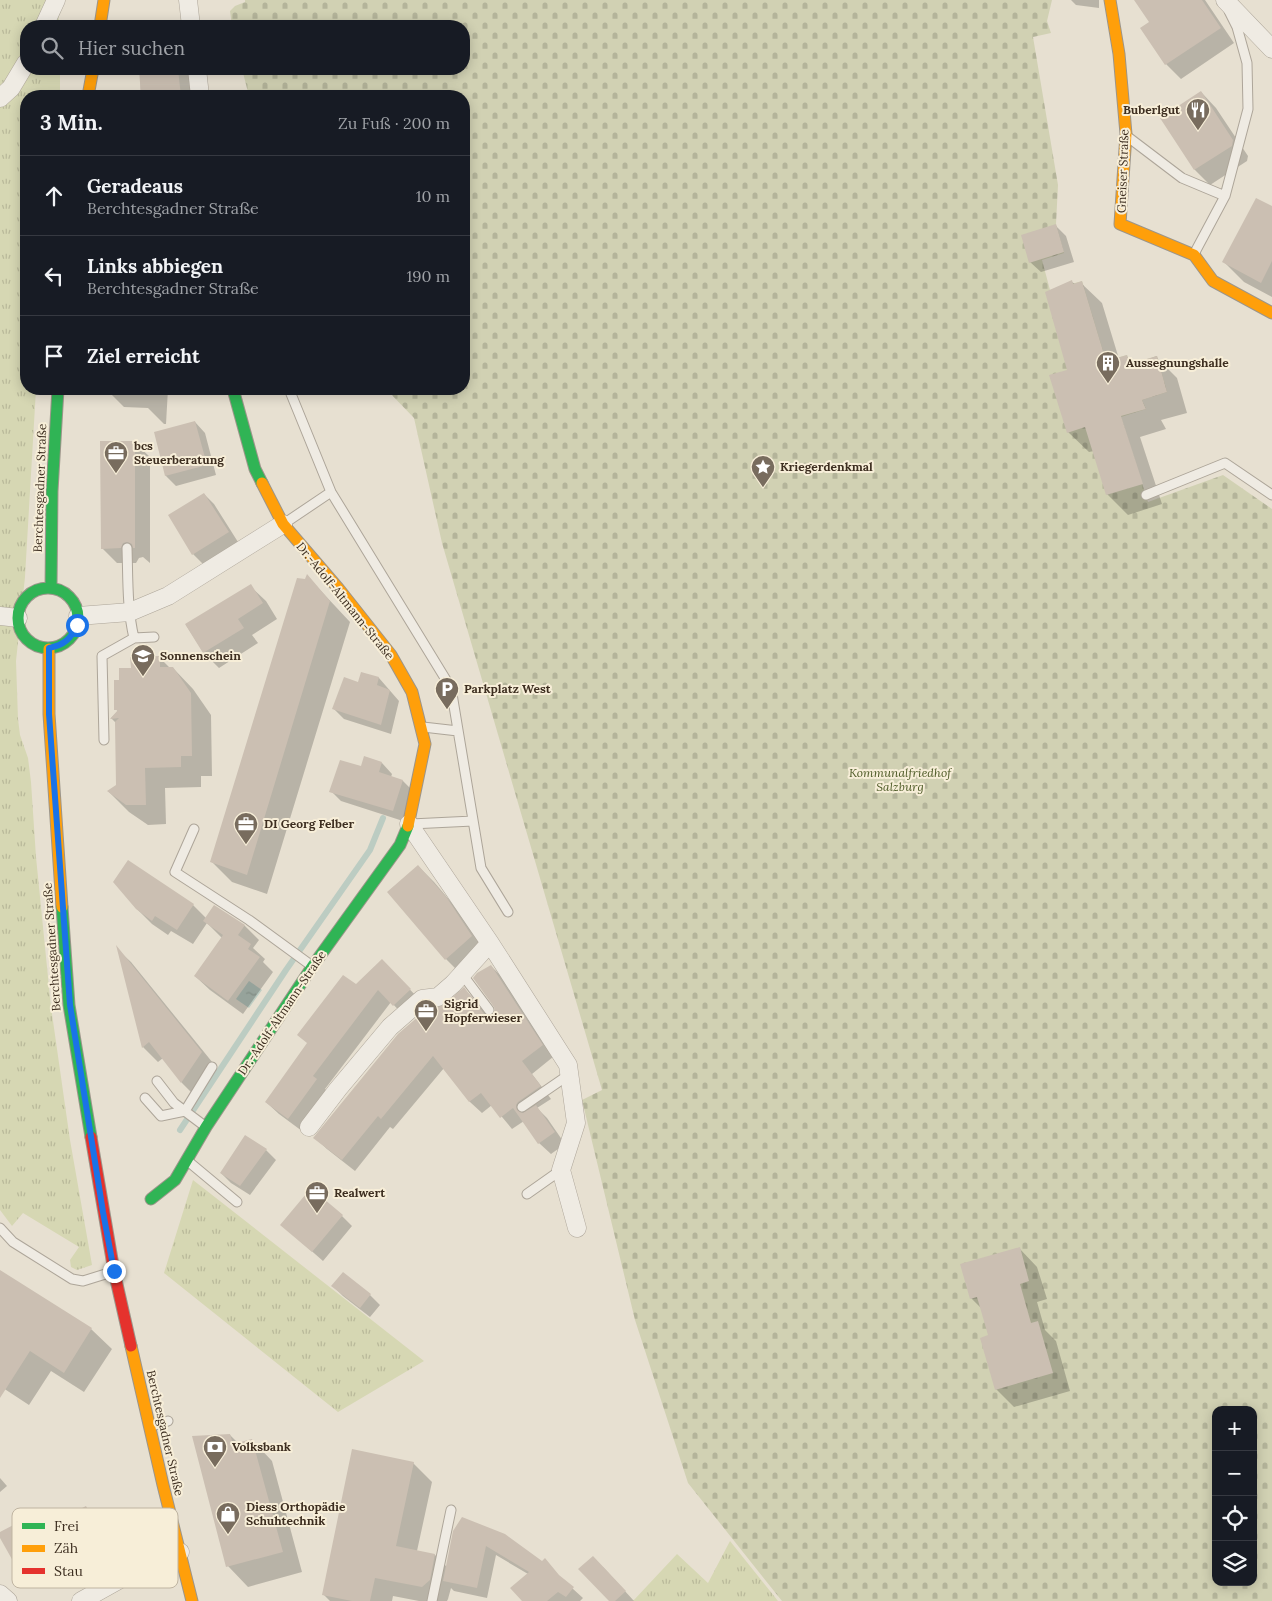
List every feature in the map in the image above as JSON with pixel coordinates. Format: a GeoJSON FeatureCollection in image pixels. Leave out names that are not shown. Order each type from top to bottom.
{"type":"FeatureCollection","features":[{"type":"Feature","properties":{"kind":"main road"},"geometry":{"type":"LineString","coordinates":[[101,20],[104,0]]}},
{"type":"Feature","properties":{"kind":"main road","name":"Gneiser Straße"},"geometry":{"type":"LineString","coordinates":[[1110,0],[1119,54],[1126,134],[1120,224],[1194,255]]}},
{"type":"Feature","properties":{"kind":"main road"},"geometry":{"type":"LineString","coordinates":[[89,90],[92,75]]}},
{"type":"Feature","properties":{"kind":"main road"},"geometry":{"type":"LineString","coordinates":[[1194,255],[1213,281],[1272,313]]}},
{"type":"Feature","properties":{"kind":"main road","name":"Berchtesgadner Straße"},"geometry":{"type":"LineString","coordinates":[[51,588],[52,491],[58,395]]}},
{"type":"Feature","properties":{"kind":"main road","name":"Dr.-Adolf-Altmann-Straße"},"geometry":{"type":"LineString","coordinates":[[151,1199],[176,1180],[206,1127],[307,963],[400,845],[410,824],[425,744],[412,692],[391,655],[338,588],[283,524],[255,469],[235,395]]}},
{"type":"Feature","properties":{"kind":"main road"},"geometry":{"type":"LineString","coordinates":[[51,588],[61,591],[75,606],[78,616],[77,625],[67,642],[49,648],[39,647],[31,643],[19,628],[19,609],[28,596],[41,589],[51,588]]}},
{"type":"Feature","properties":{"kind":"main road","name":"Berchtesgadner Straße"},"geometry":{"type":"LineString","coordinates":[[49,648],[49,714],[70,1005],[114,1271],[169,1508]]}},
{"type":"Feature","properties":{"kind":"main road","name":"Berchtesgadner Straße"},"geometry":{"type":"LineString","coordinates":[[178,1544],[192,1601]]}},
{"type":"Feature","properties":{"kind":"street"},"geometry":{"type":"LineString","coordinates":[[47,20],[56,0]]}},
{"type":"Feature","properties":{"kind":"street"},"geometry":{"type":"LineString","coordinates":[[188,0],[190,20]]}},
{"type":"Feature","properties":{"kind":"street"},"geometry":{"type":"LineString","coordinates":[[1224,0],[1272,49]]}},
{"type":"Feature","properties":{"kind":"street"},"geometry":{"type":"LineString","coordinates":[[0,98],[11,88],[20,73]]}},
{"type":"Feature","properties":{"kind":"street"},"geometry":{"type":"LineString","coordinates":[[197,75],[199,90]]}},
{"type":"Feature","properties":{"kind":"street"},"geometry":{"type":"LineString","coordinates":[[78,616],[130,612],[168,596],[283,524]]}},
{"type":"Feature","properties":{"kind":"street"},"geometry":{"type":"LineString","coordinates":[[0,616],[18,618]]}},
{"type":"Feature","properties":{"kind":"street"},"geometry":{"type":"LineString","coordinates":[[410,824],[490,943],[568,1065],[576,1123],[561,1170],[578,1228]]}},
{"type":"Feature","properties":{"kind":"street"},"geometry":{"type":"LineString","coordinates":[[309,1127],[390,1026],[422,999],[438,997],[453,984],[490,943]]}},
{"type":"Feature","properties":{"kind":"street"},"geometry":{"type":"LineString","coordinates":[[81,1601],[104,1588]]}},
{"type":"Feature","properties":{"kind":"street"},"geometry":{"type":"LineString","coordinates":[[0,1594],[8,1601]]}},
{"type":"Feature","properties":{"kind":"lane"},"geometry":{"type":"LineString","coordinates":[[1194,255],[1226,196],[1248,109],[1247,63],[1237,27],[1224,0]]}},
{"type":"Feature","properties":{"kind":"lane"},"geometry":{"type":"LineString","coordinates":[[1126,134],[1182,178],[1226,196]]}},
{"type":"Feature","properties":{"kind":"lane"},"geometry":{"type":"LineString","coordinates":[[291,395],[330,492],[451,688],[481,868],[508,912]]}},
{"type":"Feature","properties":{"kind":"lane"},"geometry":{"type":"LineString","coordinates":[[1146,494],[1225,463],[1272,495]]}},
{"type":"Feature","properties":{"kind":"lane"},"geometry":{"type":"LineString","coordinates":[[283,524],[330,492]]}},
{"type":"Feature","properties":{"kind":"lane"},"geometry":{"type":"LineString","coordinates":[[127,548],[130,612],[134,638]]}},
{"type":"Feature","properties":{"kind":"lane"},"geometry":{"type":"LineString","coordinates":[[104,740],[102,656],[134,638],[154,637]]}},
{"type":"Feature","properties":{"kind":"lane"},"geometry":{"type":"LineString","coordinates":[[420,727],[458,730]]}},
{"type":"Feature","properties":{"kind":"lane"},"geometry":{"type":"LineString","coordinates":[[410,824],[473,822]]}},
{"type":"Feature","properties":{"kind":"lane"},"geometry":{"type":"LineString","coordinates":[[194,829],[175,872],[249,920],[307,963]]}},
{"type":"Feature","properties":{"kind":"lane"},"geometry":{"type":"LineString","coordinates":[[462,974],[489,1010]]}},
{"type":"Feature","properties":{"kind":"lane"},"geometry":{"type":"LineString","coordinates":[[146,1098],[161,1116],[184,1111],[212,1067]]}},
{"type":"Feature","properties":{"kind":"lane"},"geometry":{"type":"LineString","coordinates":[[522,1107],[570,1074]]}},
{"type":"Feature","properties":{"kind":"lane"},"geometry":{"type":"LineString","coordinates":[[157,1081],[174,1102],[206,1127]]}},
{"type":"Feature","properties":{"kind":"lane"},"geometry":{"type":"LineString","coordinates":[[186,1161],[237,1202]]}},
{"type":"Feature","properties":{"kind":"lane"},"geometry":{"type":"LineString","coordinates":[[527,1194],[561,1170]]}},
{"type":"Feature","properties":{"kind":"lane"},"geometry":{"type":"LineString","coordinates":[[0,1228],[13,1242],[72,1279],[83,1281],[114,1271]]}},
{"type":"Feature","properties":{"kind":"lane"},"geometry":{"type":"LineString","coordinates":[[149,1427],[168,1421]]}},
{"type":"Feature","properties":{"kind":"lane"},"geometry":{"type":"LineString","coordinates":[[432,1601],[451,1510]]}},
{"type":"Feature","properties":{"kind":"green space"},"geometry":{"type":"Polygon","coordinates":[[[0,0],[58,0],[59,20],[20,20],[20,75],[60,75],[60,90],[20,90],[20,395],[36,395],[25,577],[16,661],[18,719],[20,735],[28,758],[31,782],[36,857],[51,1007],[70,1140],[92,1265],[77,1270],[71,1267],[70,1260],[79,1247],[23,1213],[12,1226],[0,1210],[0,0]]]}},
{"type":"Feature","properties":{"kind":"green space","name":"Kommunalfriedhof Salzburg"},"geometry":{"type":"Polygon","coordinates":[[[245,0],[1052,0],[1047,21],[1051,33],[1033,37],[1058,185],[1056,224],[1064,253],[1042,260],[1050,290],[1082,281],[1106,361],[1127,355],[1130,364],[1157,356],[1167,392],[1142,400],[1146,409],[1121,417],[1148,502],[1223,475],[1272,509],[1272,1601],[782,1601],[688,1483],[635,1320],[582,1100],[602,1090],[442,543],[414,418],[392,395],[470,395],[470,90],[247,90],[244,75],[470,75],[470,20],[231,20],[230,11],[235,6],[245,2],[245,0]]]}},
{"type":"Feature","properties":{"kind":"green space"},"geometry":{"type":"Polygon","coordinates":[[[193,1180],[424,1361],[338,1412],[164,1273],[193,1180]]]}},
{"type":"Feature","properties":{"kind":"green space"},"geometry":{"type":"Polygon","coordinates":[[[730,1541],[778,1601],[633,1601],[677,1554],[708,1583],[730,1541]]]}},
{"type":"Feature","properties":{"kind":"water"},"geometry":{"type":"Polygon","coordinates":[[[249,981],[262,990],[249,1008],[236,999],[249,981]]]}},
{"type":"Feature","properties":{"kind":"building"},"geometry":{"type":"Polygon","coordinates":[[[1134,0],[1202,0],[1221,28],[1165,65],[1140,28],[1149,22],[1134,0]]]}},
{"type":"Feature","properties":{"kind":"building"},"geometry":{"type":"Polygon","coordinates":[[[139,75],[179,75],[180,90],[141,90],[139,75]]]}},
{"type":"Feature","properties":{"kind":"building","name":"Buberlgut"},"geometry":{"type":"Polygon","coordinates":[[[1201,91],[1233,140],[1232,146],[1194,170],[1160,118],[1201,91]]]}},
{"type":"Feature","properties":{"kind":"building"},"geometry":{"type":"Polygon","coordinates":[[[1256,198],[1272,206],[1272,261],[1261,283],[1222,262],[1256,198]]]}},
{"type":"Feature","properties":{"kind":"building"},"geometry":{"type":"Polygon","coordinates":[[[1056,224],[1064,252],[1029,263],[1021,235],[1056,224]]]}},
{"type":"Feature","properties":{"kind":"building","name":"Aussegnungshalle"},"geometry":{"type":"Polygon","coordinates":[[[1072,280],[1073,284],[1082,281],[1106,361],[1127,355],[1130,364],[1157,356],[1167,392],[1142,400],[1146,409],[1121,416],[1143,484],[1106,495],[1085,427],[1067,433],[1049,375],[1067,370],[1045,292],[1072,280]]]}},
{"type":"Feature","properties":{"kind":"building"},"geometry":{"type":"Polygon","coordinates":[[[195,421],[207,465],[165,476],[154,432],[195,421]]]}},
{"type":"Feature","properties":{"kind":"building"},"geometry":{"type":"Polygon","coordinates":[[[100,441],[135,441],[135,548],[127,542],[123,543],[121,548],[101,549],[100,441]]]}},
{"type":"Feature","properties":{"kind":"building"},"geometry":{"type":"Polygon","coordinates":[[[204,493],[229,532],[192,555],[168,515],[204,493]]]}},
{"type":"Feature","properties":{"kind":"building"},"geometry":{"type":"Polygon","coordinates":[[[307,574],[330,601],[247,875],[210,862],[297,578],[305,579],[307,574]]]}},
{"type":"Feature","properties":{"kind":"building"},"geometry":{"type":"Polygon","coordinates":[[[251,584],[263,603],[238,619],[244,628],[203,653],[185,624],[251,584]]]}},
{"type":"Feature","properties":{"kind":"building"},"geometry":{"type":"Polygon","coordinates":[[[160,656],[160,667],[173,667],[191,693],[192,756],[181,756],[181,767],[145,768],[146,805],[126,805],[107,791],[116,785],[115,722],[119,718],[110,719],[118,710],[114,710],[114,680],[119,680],[119,668],[131,668],[130,657],[160,656]]]}},
{"type":"Feature","properties":{"kind":"building"},"geometry":{"type":"Polygon","coordinates":[[[361,672],[379,677],[377,685],[390,690],[381,725],[332,709],[344,677],[358,682],[361,672]]]}},
{"type":"Feature","properties":{"kind":"building"},"geometry":{"type":"Polygon","coordinates":[[[364,756],[382,762],[379,772],[403,780],[393,811],[329,792],[340,760],[361,766],[364,756]]]}},
{"type":"Feature","properties":{"kind":"building"},"geometry":{"type":"Polygon","coordinates":[[[128,860],[194,904],[177,930],[155,916],[152,921],[136,909],[113,882],[128,860]]]}},
{"type":"Feature","properties":{"kind":"building"},"geometry":{"type":"Polygon","coordinates":[[[418,865],[447,898],[472,936],[445,960],[387,892],[418,865]]]}},
{"type":"Feature","properties":{"kind":"building"},"geometry":{"type":"Polygon","coordinates":[[[214,905],[245,925],[238,935],[251,944],[248,949],[260,957],[228,1001],[194,976],[223,935],[203,921],[214,905]]]}},
{"type":"Feature","properties":{"kind":"building"},"geometry":{"type":"Polygon","coordinates":[[[116,945],[202,1052],[181,1083],[149,1042],[142,1048],[116,945]]]}},
{"type":"Feature","properties":{"kind":"building"},"geometry":{"type":"Polygon","coordinates":[[[382,959],[411,989],[393,1006],[378,990],[313,1076],[317,1079],[288,1119],[265,1102],[307,1043],[297,1035],[343,975],[356,984],[382,959]]]}},
{"type":"Feature","properties":{"kind":"building"},"geometry":{"type":"Polygon","coordinates":[[[491,965],[543,1045],[522,1061],[541,1086],[518,1102],[516,1105],[517,1110],[523,1113],[536,1105],[555,1132],[538,1144],[513,1108],[500,1118],[481,1093],[469,1102],[433,1056],[381,1119],[378,1116],[342,1160],[313,1138],[398,1034],[427,1009],[444,1005],[464,987],[484,1014],[493,1015],[494,1007],[473,978],[477,973],[491,965]]]}},
{"type":"Feature","properties":{"kind":"building"},"geometry":{"type":"Polygon","coordinates":[[[245,1135],[267,1149],[240,1186],[220,1173],[245,1135]]]}},
{"type":"Feature","properties":{"kind":"building"},"geometry":{"type":"Polygon","coordinates":[[[311,1188],[343,1215],[312,1252],[280,1225],[311,1188]]]}},
{"type":"Feature","properties":{"kind":"building"},"geometry":{"type":"Polygon","coordinates":[[[1020,1247],[1029,1281],[1020,1284],[1031,1323],[1038,1321],[1053,1373],[995,1390],[980,1338],[988,1335],[977,1297],[970,1299],[960,1264],[1020,1247]]]}},
{"type":"Feature","properties":{"kind":"building"},"geometry":{"type":"Polygon","coordinates":[[[0,1270],[92,1328],[64,1373],[30,1351],[0,1398],[0,1270]]]}},
{"type":"Feature","properties":{"kind":"building"},"geometry":{"type":"Polygon","coordinates":[[[343,1272],[371,1294],[360,1308],[331,1286],[343,1272]]]}},
{"type":"Feature","properties":{"kind":"building"},"geometry":{"type":"Polygon","coordinates":[[[230,1434],[233,1444],[252,1439],[283,1552],[226,1567],[192,1436],[230,1434]]]}},
{"type":"Feature","properties":{"kind":"building"},"geometry":{"type":"Polygon","coordinates":[[[352,1449],[414,1462],[396,1546],[435,1554],[430,1580],[422,1587],[375,1578],[370,1601],[352,1601],[322,1595],[352,1449]]]}},
{"type":"Feature","properties":{"kind":"building"},"geometry":{"type":"Polygon","coordinates":[[[462,1517],[505,1534],[542,1561],[545,1558],[559,1575],[574,1587],[566,1597],[558,1592],[547,1601],[522,1601],[510,1588],[529,1572],[486,1546],[477,1588],[443,1581],[453,1531],[462,1517]]]}},
{"type":"Feature","properties":{"kind":"building"},"geometry":{"type":"Polygon","coordinates":[[[12,1526],[12,1559],[0,1538],[0,1532],[12,1526]]]}},
{"type":"Feature","properties":{"kind":"building"},"geometry":{"type":"Polygon","coordinates":[[[593,1556],[626,1591],[615,1601],[609,1601],[578,1569],[593,1556]]]}},
{"type":"Feature","properties":{"kind":"waterway"},"geometry":{"type":"LineString","coordinates":[[180,1130],[286,970],[370,850],[383,818]]}},
{"type":"Feature","properties":{"kind":"traffic: fast"},"geometry":{"type":"LineString","coordinates":[[51,588],[52,491],[58,395]]}},
{"type":"Feature","properties":{"kind":"traffic: fast"},"geometry":{"type":"LineString","coordinates":[[235,395],[255,469],[262,483]]}},
{"type":"Feature","properties":{"kind":"traffic: fast"},"geometry":{"type":"LineString","coordinates":[[48,588],[65,593],[73,601],[78,618],[73,635],[65,643],[48,648],[31,643],[23,635],[18,618],[23,601],[31,593],[48,588]]}},
{"type":"Feature","properties":{"kind":"traffic: fast"},"geometry":{"type":"LineString","coordinates":[[151,1199],[175,1180],[206,1127],[312,967],[400,845],[408,826]]}},
{"type":"Feature","properties":{"kind":"traffic: fast"},"geometry":{"type":"LineString","coordinates":[[62,907],[69,1005],[91,1137]]}},
{"type":"Feature","properties":{"kind":"traffic: slow"},"geometry":{"type":"LineString","coordinates":[[101,20],[104,0]]}},
{"type":"Feature","properties":{"kind":"traffic: slow"},"geometry":{"type":"LineString","coordinates":[[1110,0],[1119,54],[1126,134],[1120,224],[1194,255],[1213,281],[1272,313]]}},
{"type":"Feature","properties":{"kind":"traffic: slow"},"geometry":{"type":"LineString","coordinates":[[89,90],[92,75]]}},
{"type":"Feature","properties":{"kind":"traffic: slow"},"geometry":{"type":"LineString","coordinates":[[262,483],[283,524],[338,588],[391,655],[412,692],[425,744],[408,826]]}},
{"type":"Feature","properties":{"kind":"traffic: slow"},"geometry":{"type":"LineString","coordinates":[[49,649],[49,714],[62,907]]}},
{"type":"Feature","properties":{"kind":"traffic: slow"},"geometry":{"type":"LineString","coordinates":[[131,1346],[169,1508]]}},
{"type":"Feature","properties":{"kind":"traffic: slow"},"geometry":{"type":"LineString","coordinates":[[178,1545],[192,1601]]}},
{"type":"Feature","properties":{"kind":"traffic: jam"},"geometry":{"type":"LineString","coordinates":[[91,1137],[114,1271],[131,1346]]}},
{"type":"Feature","properties":{"kind":"place","name":"Buberlgut"},"geometry":{"type":"Point","coordinates":[1198,131]}},
{"type":"Feature","properties":{"kind":"place","name":"Aussegnungshalle"},"geometry":{"type":"Point","coordinates":[1108,384]}},
{"type":"Feature","properties":{"kind":"place","name":"bcs Steuerberatung"},"geometry":{"type":"Point","coordinates":[116,474]}},
{"type":"Feature","properties":{"kind":"place","name":"Kriegerdenkmal"},"geometry":{"type":"Point","coordinates":[763,488]}},
{"type":"Feature","properties":{"kind":"place","name":"Sonnenschein"},"geometry":{"type":"Point","coordinates":[143,677]}},
{"type":"Feature","properties":{"kind":"place","name":"Parkplatz West"},"geometry":{"type":"Point","coordinates":[447,710]}},
{"type":"Feature","properties":{"kind":"place","name":"DI Georg Felber"},"geometry":{"type":"Point","coordinates":[246,845]}},
{"type":"Feature","properties":{"kind":"place","name":"Sigrid Hopferwieser"},"geometry":{"type":"Point","coordinates":[426,1032]}},
{"type":"Feature","properties":{"kind":"place","name":"Realwert"},"geometry":{"type":"Point","coordinates":[317,1214]}},
{"type":"Feature","properties":{"kind":"place","name":"Volksbank"},"geometry":{"type":"Point","coordinates":[215,1468]}},
{"type":"Feature","properties":{"kind":"place","name":"Diess Orthopädie Schuhtechnik"},"geometry":{"type":"Point","coordinates":[228,1535]}},
{"type":"Feature","properties":{"kind":"route"},"geometry":{"type":"LineString","coordinates":[[77,625],[67,642],[49,648],[49,714],[70,1005],[114,1271]]}}]}
